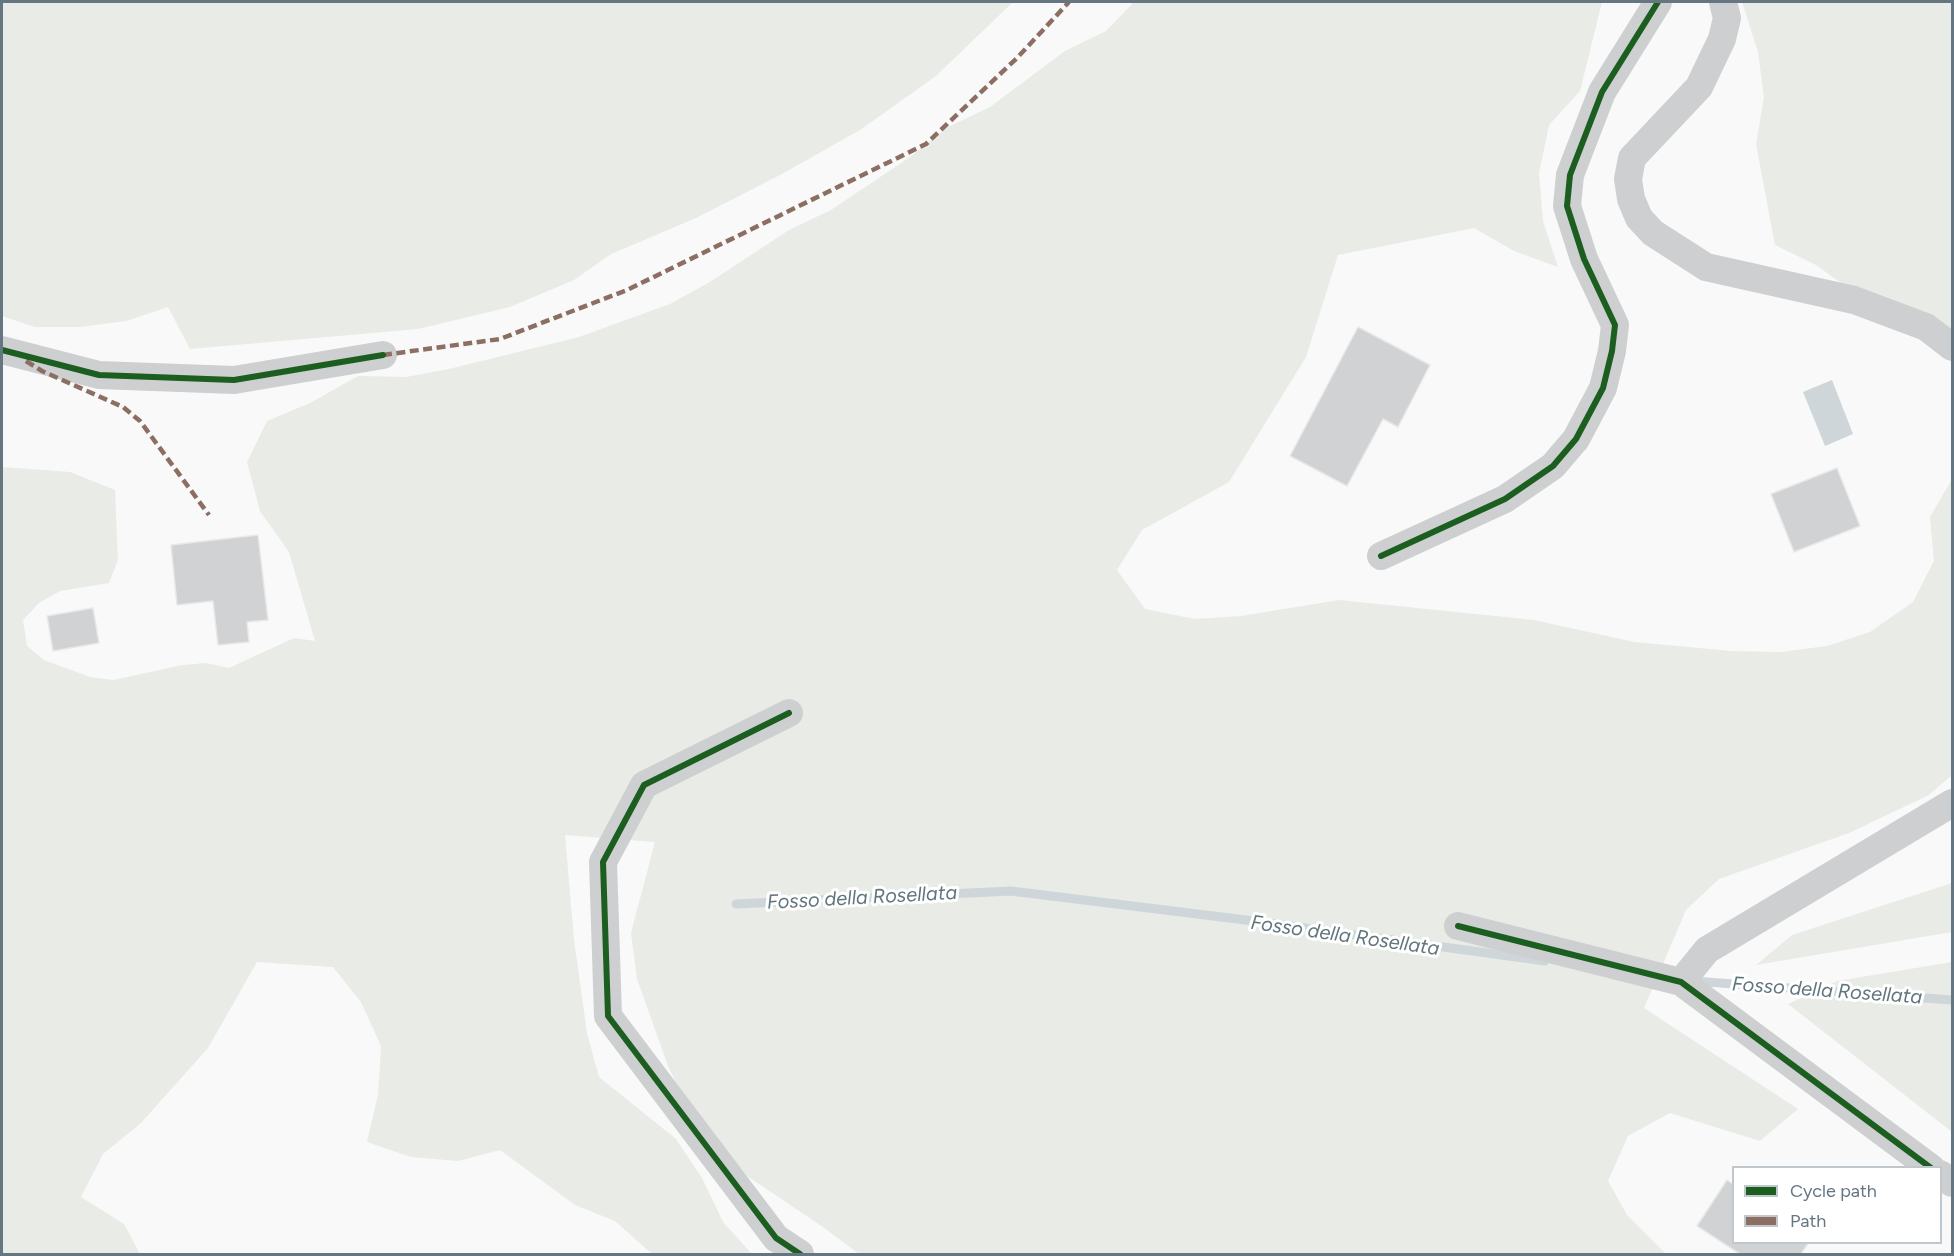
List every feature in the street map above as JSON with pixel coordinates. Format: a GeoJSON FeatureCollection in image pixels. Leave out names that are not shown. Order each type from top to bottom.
{"type":"FeatureCollection","features":[{"type":"Feature","properties":{"kind":"street"},"geometry":{"type":"LineString","coordinates":[[1381,556],[1505,499],[1552,466],[1576,439],[1603,388],[1612,351],[1615,325],[1584,259],[1567,206],[1569,175],[1602,92],[1659,2]]}},
{"type":"Feature","properties":{"kind":"street"},"geometry":{"type":"LineString","coordinates":[[1723,2],[1726,18],[1722,39],[1699,87],[1632,158],[1628,178],[1631,199],[1639,218],[1653,233],[1706,267],[1854,300],[1926,327],[1953,347]]}},
{"type":"Feature","properties":{"kind":"street"},"geometry":{"type":"LineString","coordinates":[[2,350],[99,375],[234,380],[383,355]]}},
{"type":"Feature","properties":{"kind":"street"},"geometry":{"type":"LineString","coordinates":[[789,713],[644,785],[603,862],[608,1016],[776,1238],[800,1254]]}},
{"type":"Feature","properties":{"kind":"street"},"geometry":{"type":"LineString","coordinates":[[1681,982],[1707,950],[1953,803]]}},
{"type":"Feature","properties":{"kind":"street"},"geometry":{"type":"LineString","coordinates":[[1458,926],[1681,982],[1930,1166]]}},
{"type":"Feature","properties":{"kind":"shaded area"},"geometry":{"type":"Polygon","coordinates":[[[2,2],[1013,2],[936,76],[860,130],[780,175],[696,218],[611,254],[574,280],[510,307],[418,329],[190,349],[168,307],[126,321],[80,327],[35,327],[2,316],[2,2]]]}},
{"type":"Feature","properties":{"kind":"shaded area"},"geometry":{"type":"Polygon","coordinates":[[[1134,2],[1602,2],[1580,91],[1549,125],[1539,173],[1543,221],[1558,267],[1514,251],[1474,228],[1338,255],[1306,357],[1229,482],[1142,530],[1117,570],[1145,609],[1195,619],[1241,616],[1339,600],[1534,620],[1634,642],[1731,651],[1781,652],[1827,646],[1870,632],[1913,602],[1934,561],[1930,517],[1952,479],[1952,775],[1929,795],[1849,833],[1719,879],[1686,910],[1644,1008],[1798,1109],[1760,1141],[1670,1113],[1628,1136],[1608,1181],[1627,1215],[1666,1254],[859,1254],[747,1176],[688,1108],[668,1066],[637,979],[631,933],[655,842],[565,835],[574,940],[587,1033],[599,1077],[676,1139],[702,1178],[723,1222],[752,1254],[652,1254],[615,1221],[575,1205],[500,1150],[458,1161],[411,1157],[367,1142],[378,1095],[381,1046],[361,1002],[333,967],[257,962],[208,1048],[141,1123],[103,1154],[81,1197],[124,1224],[140,1254],[2,1254],[2,467],[70,472],[115,490],[118,560],[109,583],[60,591],[39,603],[23,620],[27,646],[44,660],[90,677],[113,680],[183,665],[206,663],[229,668],[294,638],[315,641],[289,552],[260,511],[247,462],[267,421],[310,403],[358,376],[406,377],[449,369],[579,337],[670,304],[710,282],[789,230],[831,210],[910,157],[948,127],[990,107],[1065,51],[1106,31],[1134,2]]]}},
{"type":"Feature","properties":{"kind":"shaded area"},"geometry":{"type":"Polygon","coordinates":[[[1742,2],[1952,2],[1952,333],[1852,291],[1816,265],[1775,245],[1756,144],[1764,97],[1758,52],[1742,2]]]}},
{"type":"Feature","properties":{"kind":"shaded area"},"geometry":{"type":"Polygon","coordinates":[[[1832,380],[1853,434],[1825,446],[1803,392],[1832,380]]]}},
{"type":"Feature","properties":{"kind":"shaded area"},"geometry":{"type":"Polygon","coordinates":[[[1952,883],[1952,932],[1756,965],[1792,935],[1952,883]]]}},
{"type":"Feature","properties":{"kind":"shaded area"},"geometry":{"type":"Polygon","coordinates":[[[1952,962],[1952,1132],[1788,1004],[1837,981],[1952,962]]]}},
{"type":"Feature","properties":{"kind":"building"},"geometry":{"type":"Polygon","coordinates":[[[1358,327],[1430,365],[1398,427],[1383,419],[1347,486],[1290,456],[1358,327]]]}},
{"type":"Feature","properties":{"kind":"building"},"geometry":{"type":"Polygon","coordinates":[[[1837,468],[1860,526],[1794,552],[1771,494],[1837,468]]]}},
{"type":"Feature","properties":{"kind":"building"},"geometry":{"type":"Polygon","coordinates":[[[258,535],[268,620],[247,622],[249,642],[218,645],[213,601],[177,605],[171,545],[258,535]]]}},
{"type":"Feature","properties":{"kind":"building"},"geometry":{"type":"Polygon","coordinates":[[[93,608],[99,643],[53,651],[47,616],[93,608]]]}},
{"type":"Feature","properties":{"kind":"building"},"geometry":{"type":"Polygon","coordinates":[[[1727,1180],[1732,1184],[1732,1244],[1808,1244],[1801,1254],[1740,1254],[1697,1226],[1727,1180]]]}},
{"type":"Feature","properties":{"kind":"waterway","name":"Fosso della Rosellata"},"geometry":{"type":"LineString","coordinates":[[736,904],[1011,891],[1262,922],[1545,961]]}},
{"type":"Feature","properties":{"kind":"waterway","name":"Fosso della Rosellata"},"geometry":{"type":"LineString","coordinates":[[1693,981],[1952,1000]]}},
{"type":"Feature","properties":{"kind":"marked path"},"geometry":{"type":"LineString","coordinates":[[383,355],[500,339],[627,290],[926,144],[1017,58],[1069,2]]}},
{"type":"Feature","properties":{"kind":"marked path"},"geometry":{"type":"LineString","coordinates":[[26,361],[42,371],[123,407],[140,421],[209,515]]}},
{"type":"Feature","properties":{"kind":"cycle path"},"geometry":{"type":"LineString","coordinates":[[1381,556],[1505,499],[1553,466],[1576,439],[1603,388],[1612,351],[1615,325],[1584,259],[1567,206],[1570,175],[1602,92],[1658,2]]}},
{"type":"Feature","properties":{"kind":"cycle path"},"geometry":{"type":"LineString","coordinates":[[2,350],[99,375],[234,380],[383,355]]}},
{"type":"Feature","properties":{"kind":"cycle path"},"geometry":{"type":"LineString","coordinates":[[789,713],[644,785],[603,862],[608,1016],[776,1238],[800,1254]]}},
{"type":"Feature","properties":{"kind":"cycle path"},"geometry":{"type":"LineString","coordinates":[[1458,926],[1681,982],[1928,1166]]}}]}
